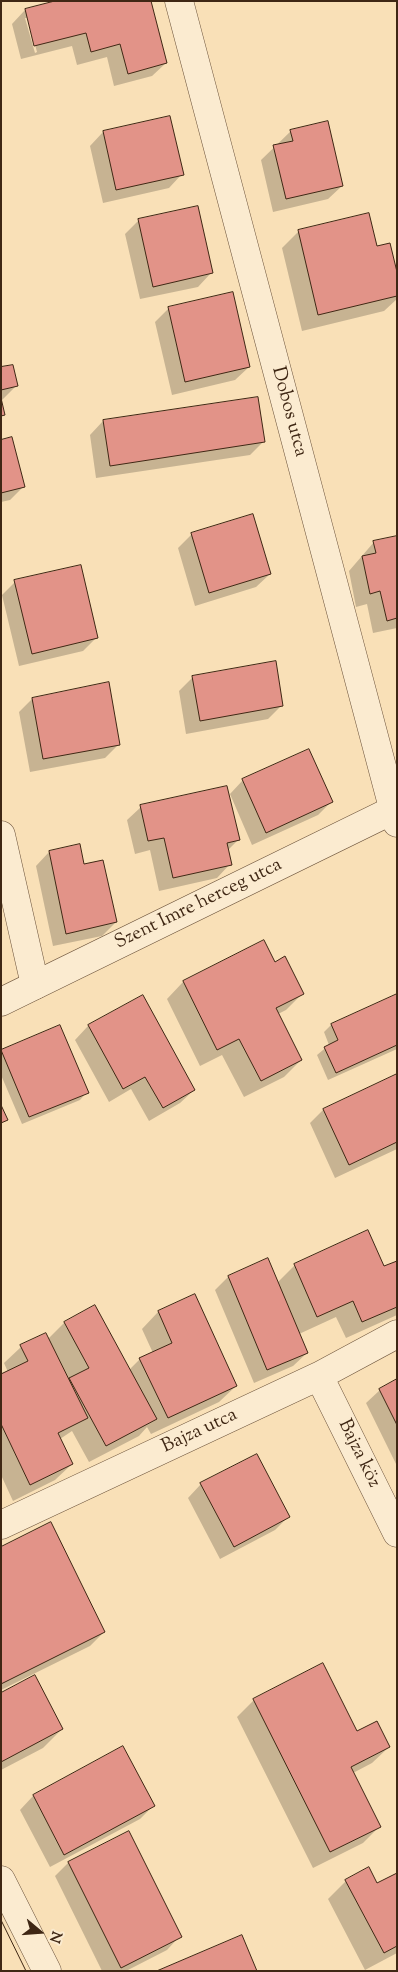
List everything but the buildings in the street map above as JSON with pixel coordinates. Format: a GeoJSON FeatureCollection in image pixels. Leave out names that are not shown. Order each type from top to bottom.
{"type":"FeatureCollection","features":[{"type":"Feature","properties":{"kind":"street","name":"Dobos utca"},"geometry":{"type":"LineString","coordinates":[[179,1],[395,814]]}},
{"type":"Feature","properties":{"kind":"street","name":"Szent Imre herceg utca"},"geometry":{"type":"LineString","coordinates":[[1,1002],[35,984],[395,814]]}},
{"type":"Feature","properties":{"kind":"street"},"geometry":{"type":"LineString","coordinates":[[1,835],[35,984]]}},
{"type":"Feature","properties":{"kind":"street","name":"Bajza utca"},"geometry":{"type":"LineString","coordinates":[[1,1526],[319,1376],[397,1334]]}},
{"type":"Feature","properties":{"kind":"street","name":"Bajza köz"},"geometry":{"type":"LineString","coordinates":[[319,1376],[397,1533]]}},
{"type":"Feature","properties":{"kind":"street"},"geometry":{"type":"LineString","coordinates":[[1,1880],[47,1971]]}},
{"type":"Feature","properties":{"kind":"tram line"},"geometry":{"type":"LineString","coordinates":[[1,1920],[26,1971]]}}]}
